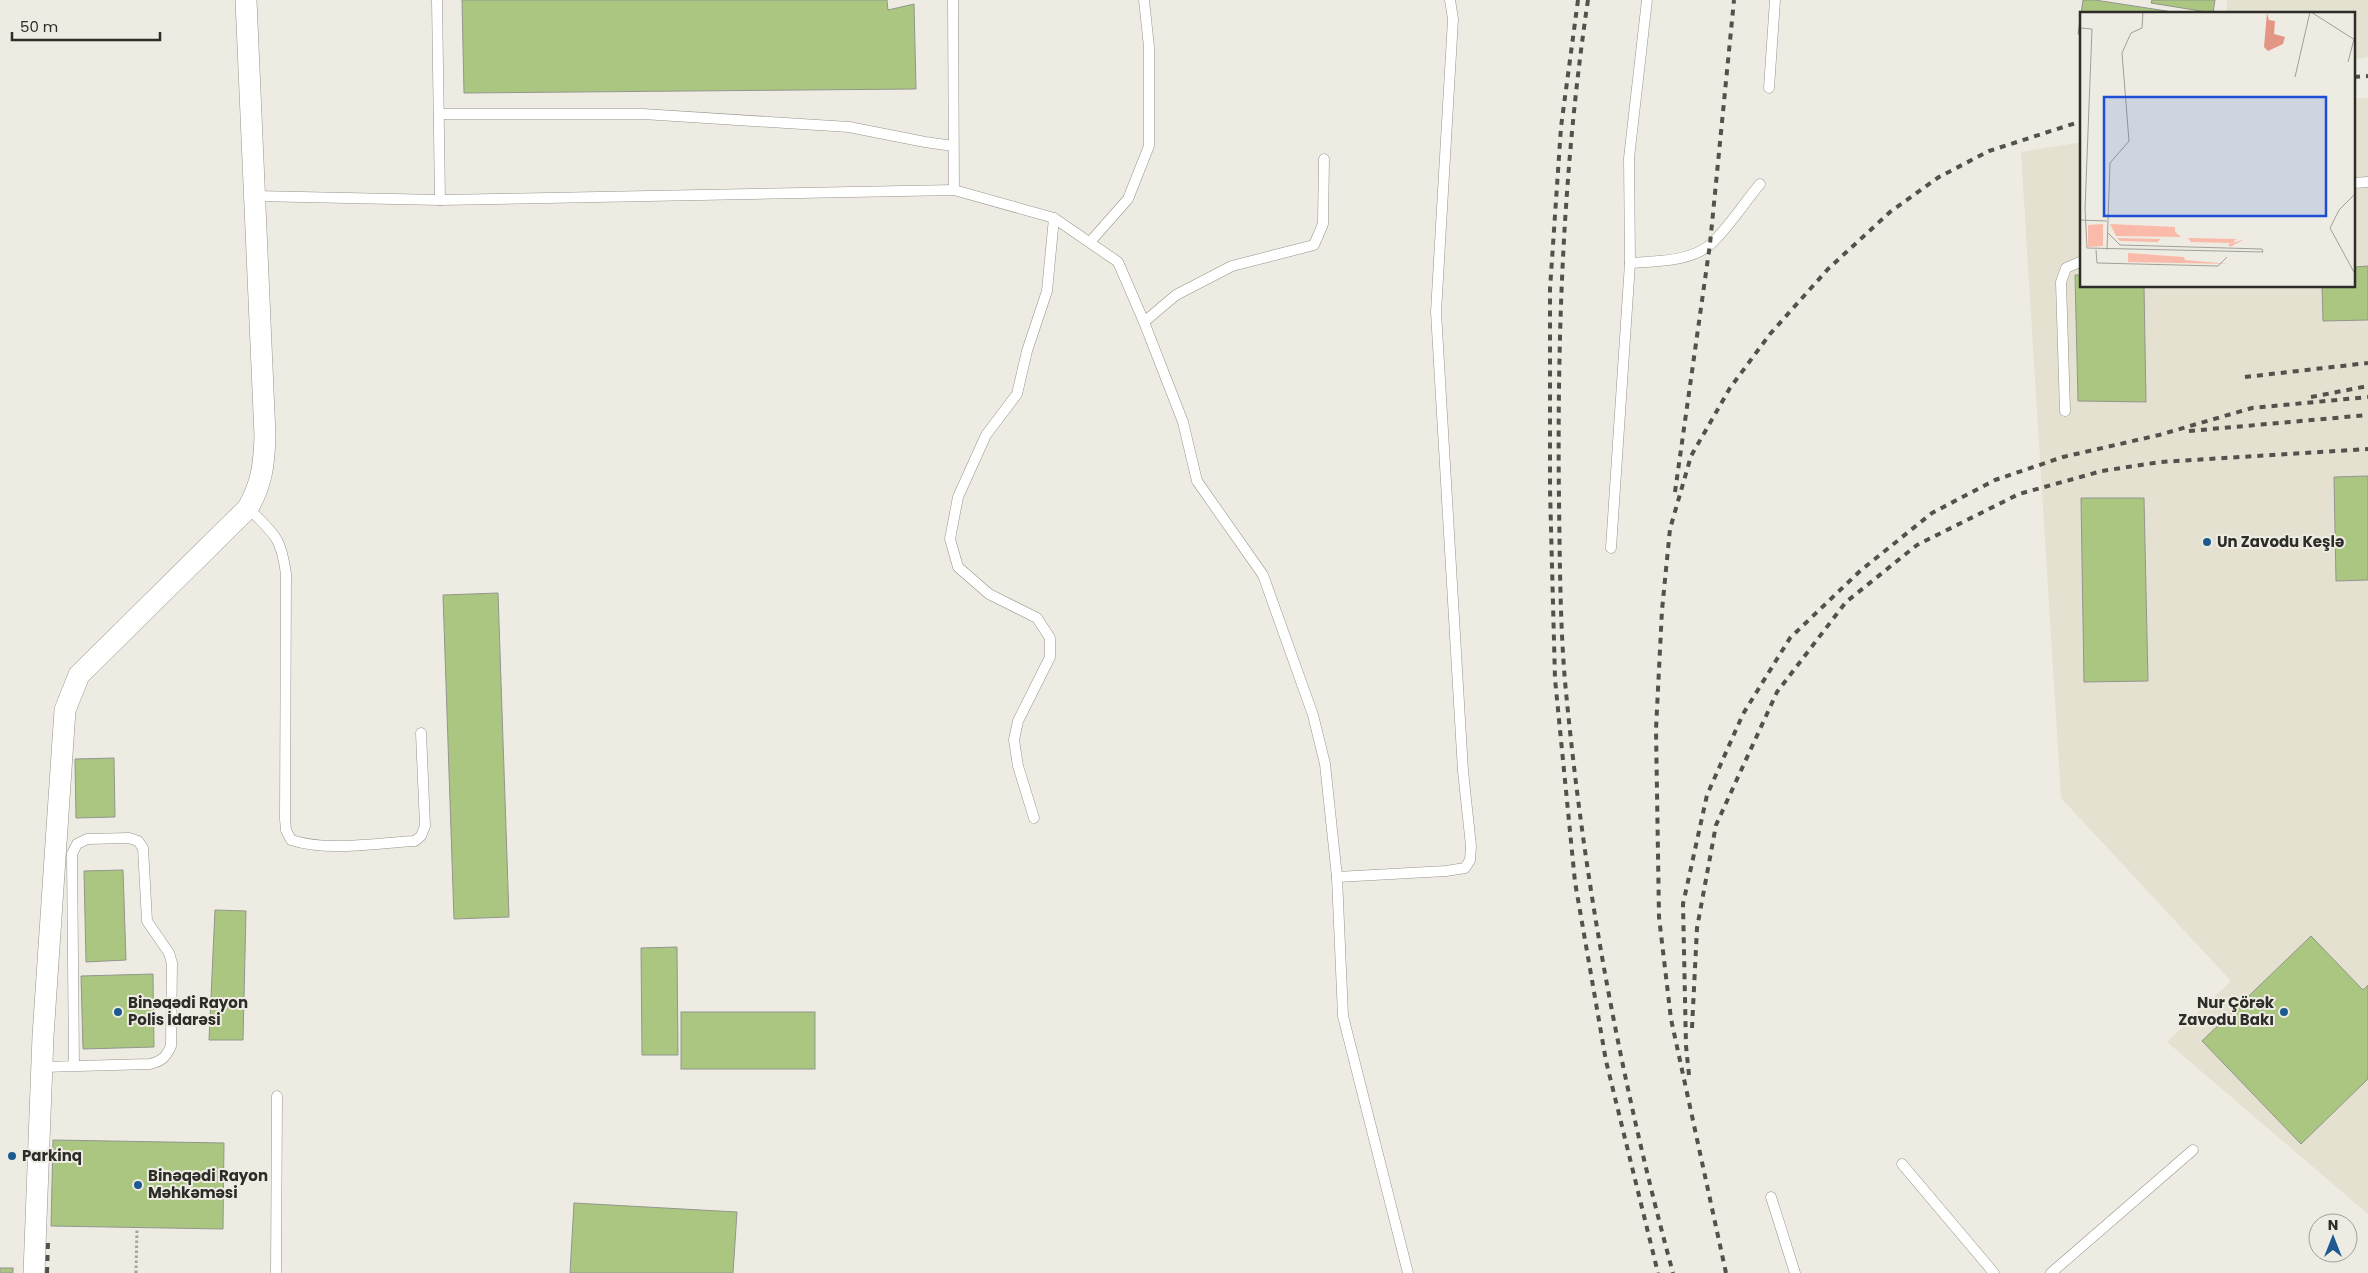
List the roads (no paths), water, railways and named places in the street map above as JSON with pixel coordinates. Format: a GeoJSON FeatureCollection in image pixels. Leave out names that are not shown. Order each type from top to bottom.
{"type":"FeatureCollection","features":[{"type":"Feature","properties":{"kind":"street"},"geometry":{"type":"LineString","coordinates":[[34,1273],[42,1067],[64,710],[79,675],[248,508],[258,491],[263,470],[265,436],[246,0]]}},
{"type":"Feature","properties":{"kind":"lane"},"geometry":{"type":"LineString","coordinates":[[437,0],[440,200]]}},
{"type":"Feature","properties":{"kind":"lane"},"geometry":{"type":"LineString","coordinates":[[953,0],[954,190]]}},
{"type":"Feature","properties":{"kind":"lane"},"geometry":{"type":"LineString","coordinates":[[1090,242],[1128,199],[1149,146],[1149,47],[1144,0]]}},
{"type":"Feature","properties":{"kind":"lane"},"geometry":{"type":"LineString","coordinates":[[1337,876],[1446,871],[1465,868],[1470,860],[1471,846],[1463,770],[1448,539],[1436,312],[1453,19],[1450,0]]}},
{"type":"Feature","properties":{"kind":"lane"},"geometry":{"type":"LineString","coordinates":[[1611,548],[1630,263],[1629,158],[1647,0]]}},
{"type":"Feature","properties":{"kind":"lane"},"geometry":{"type":"LineString","coordinates":[[1769,88],[1775,0]]}},
{"type":"Feature","properties":{"kind":"lane"},"geometry":{"type":"LineString","coordinates":[[439,114],[643,114],[829,125],[954,146]]}},
{"type":"Feature","properties":{"kind":"lane"},"geometry":{"type":"LineString","coordinates":[[1144,322],[1176,295],[1232,266],[1314,245],[1323,224],[1324,159]]}},
{"type":"Feature","properties":{"kind":"lane"},"geometry":{"type":"LineString","coordinates":[[1630,263],[1685,255],[1710,244],[1760,184]]}},
{"type":"Feature","properties":{"kind":"lane"},"geometry":{"type":"LineString","coordinates":[[255,196],[440,200],[954,190],[1054,218],[1118,262],[1144,322],[1183,422],[1196,481],[1263,575],[1314,715],[1325,764],[1337,876],[1343,1016],[1408,1273]]}},
{"type":"Feature","properties":{"kind":"lane"},"geometry":{"type":"LineString","coordinates":[[1034,818],[1018,766],[1014,740],[1018,721],[1050,657],[1050,638],[1037,618],[989,594],[958,567],[950,539],[958,496],[986,434],[1016,394],[1027,351],[1047,291],[1054,218]]}},
{"type":"Feature","properties":{"kind":"lane"},"geometry":{"type":"LineString","coordinates":[[2064,411],[2061,282],[2066,268],[2080,262]]}},
{"type":"Feature","properties":{"kind":"lane"},"geometry":{"type":"LineString","coordinates":[[248,508],[278,538],[285,567],[285,819],[286,830],[291,840],[309,846],[414,841],[421,836],[425,826],[421,733]]}},
{"type":"Feature","properties":{"kind":"lane"},"geometry":{"type":"LineString","coordinates":[[42,1067],[150,1064],[160,1062],[166,1056],[171,1046],[172,963],[169,953],[147,921],[143,848],[138,841],[129,838],[87,839],[77,844],[72,854],[74,1066]]}},
{"type":"Feature","properties":{"kind":"lane"},"geometry":{"type":"LineString","coordinates":[[276,1273],[277,1096]]}},
{"type":"Feature","properties":{"kind":"lane"},"geometry":{"type":"LineString","coordinates":[[2051,1273],[2193,1150]]}},
{"type":"Feature","properties":{"kind":"lane"},"geometry":{"type":"LineString","coordinates":[[1902,1164],[1994,1273]]}},
{"type":"Feature","properties":{"kind":"lane"},"geometry":{"type":"LineString","coordinates":[[1771,1197],[1795,1273]]}},
{"type":"Feature","properties":{"kind":"railway"},"geometry":{"type":"LineString","coordinates":[[1578,0],[1561,127],[1550,289],[1550,490],[1555,679],[1575,882],[1606,1061],[1658,1273]]}},
{"type":"Feature","properties":{"kind":"railway"},"geometry":{"type":"LineString","coordinates":[[1588,0],[1579,63],[1563,251],[1559,376],[1559,502],[1563,652],[1575,774],[1595,918],[1622,1061],[1673,1273]]}},
{"type":"Feature","properties":{"kind":"railway"},"geometry":{"type":"LineString","coordinates":[[1675,492],[1710,244],[1734,0]]}},
{"type":"Feature","properties":{"kind":"railway"},"geometry":{"type":"LineString","coordinates":[[2356,77],[2368,76]]}},
{"type":"Feature","properties":{"kind":"railway"},"geometry":{"type":"LineString","coordinates":[[1726,1273],[1671,1019],[1659,917],[1656,729],[1662,610],[1670,529],[1691,456],[1730,388],[1770,334],[1828,269],[1890,212],[1939,177],[1989,151],[2080,122]]}},
{"type":"Feature","properties":{"kind":"railway"},"geometry":{"type":"LineString","coordinates":[[2245,377],[2368,363]]}},
{"type":"Feature","properties":{"kind":"railway"},"geometry":{"type":"LineString","coordinates":[[2311,397],[2368,386]]}},
{"type":"Feature","properties":{"kind":"railway"},"geometry":{"type":"LineString","coordinates":[[1689,1075],[1686,1046],[1683,904],[1707,795],[1743,714],[1790,638],[1860,571],[1932,513],[1995,480],[2063,457],[2159,435],[2252,408],[2368,397]]}},
{"type":"Feature","properties":{"kind":"railway"},"geometry":{"type":"LineString","coordinates":[[2189,431],[2368,415]]}},
{"type":"Feature","properties":{"kind":"railway"},"geometry":{"type":"LineString","coordinates":[[1692,1028],[1697,928],[1716,825],[1777,692],[1846,602],[1917,545],[2019,494],[2102,471],[2160,462],[2368,449]]}},
{"type":"Feature","properties":{"kind":"railway"},"geometry":{"type":"LineString","coordinates":[[47,1273],[48,1243]]}},
{"type":"Feature","properties":{"kind":"place","name":"Un Zavodu Keşlə"},"geometry":{"type":"Point","coordinates":[2207,542]}},
{"type":"Feature","properties":{"kind":"place","name":"Binəqədi Rayon Polis İdarəsi"},"geometry":{"type":"Point","coordinates":[118,1012]}},
{"type":"Feature","properties":{"kind":"place","name":"Nur Çörək Zavodu Bakı"},"geometry":{"type":"Point","coordinates":[2284,1012]}},
{"type":"Feature","properties":{"kind":"place","name":"Parkinq"},"geometry":{"type":"Point","coordinates":[12,1156]}},
{"type":"Feature","properties":{"kind":"place","name":"Binəqədi Rayon Məhkəməsi"},"geometry":{"type":"Point","coordinates":[138,1185]}}]}
